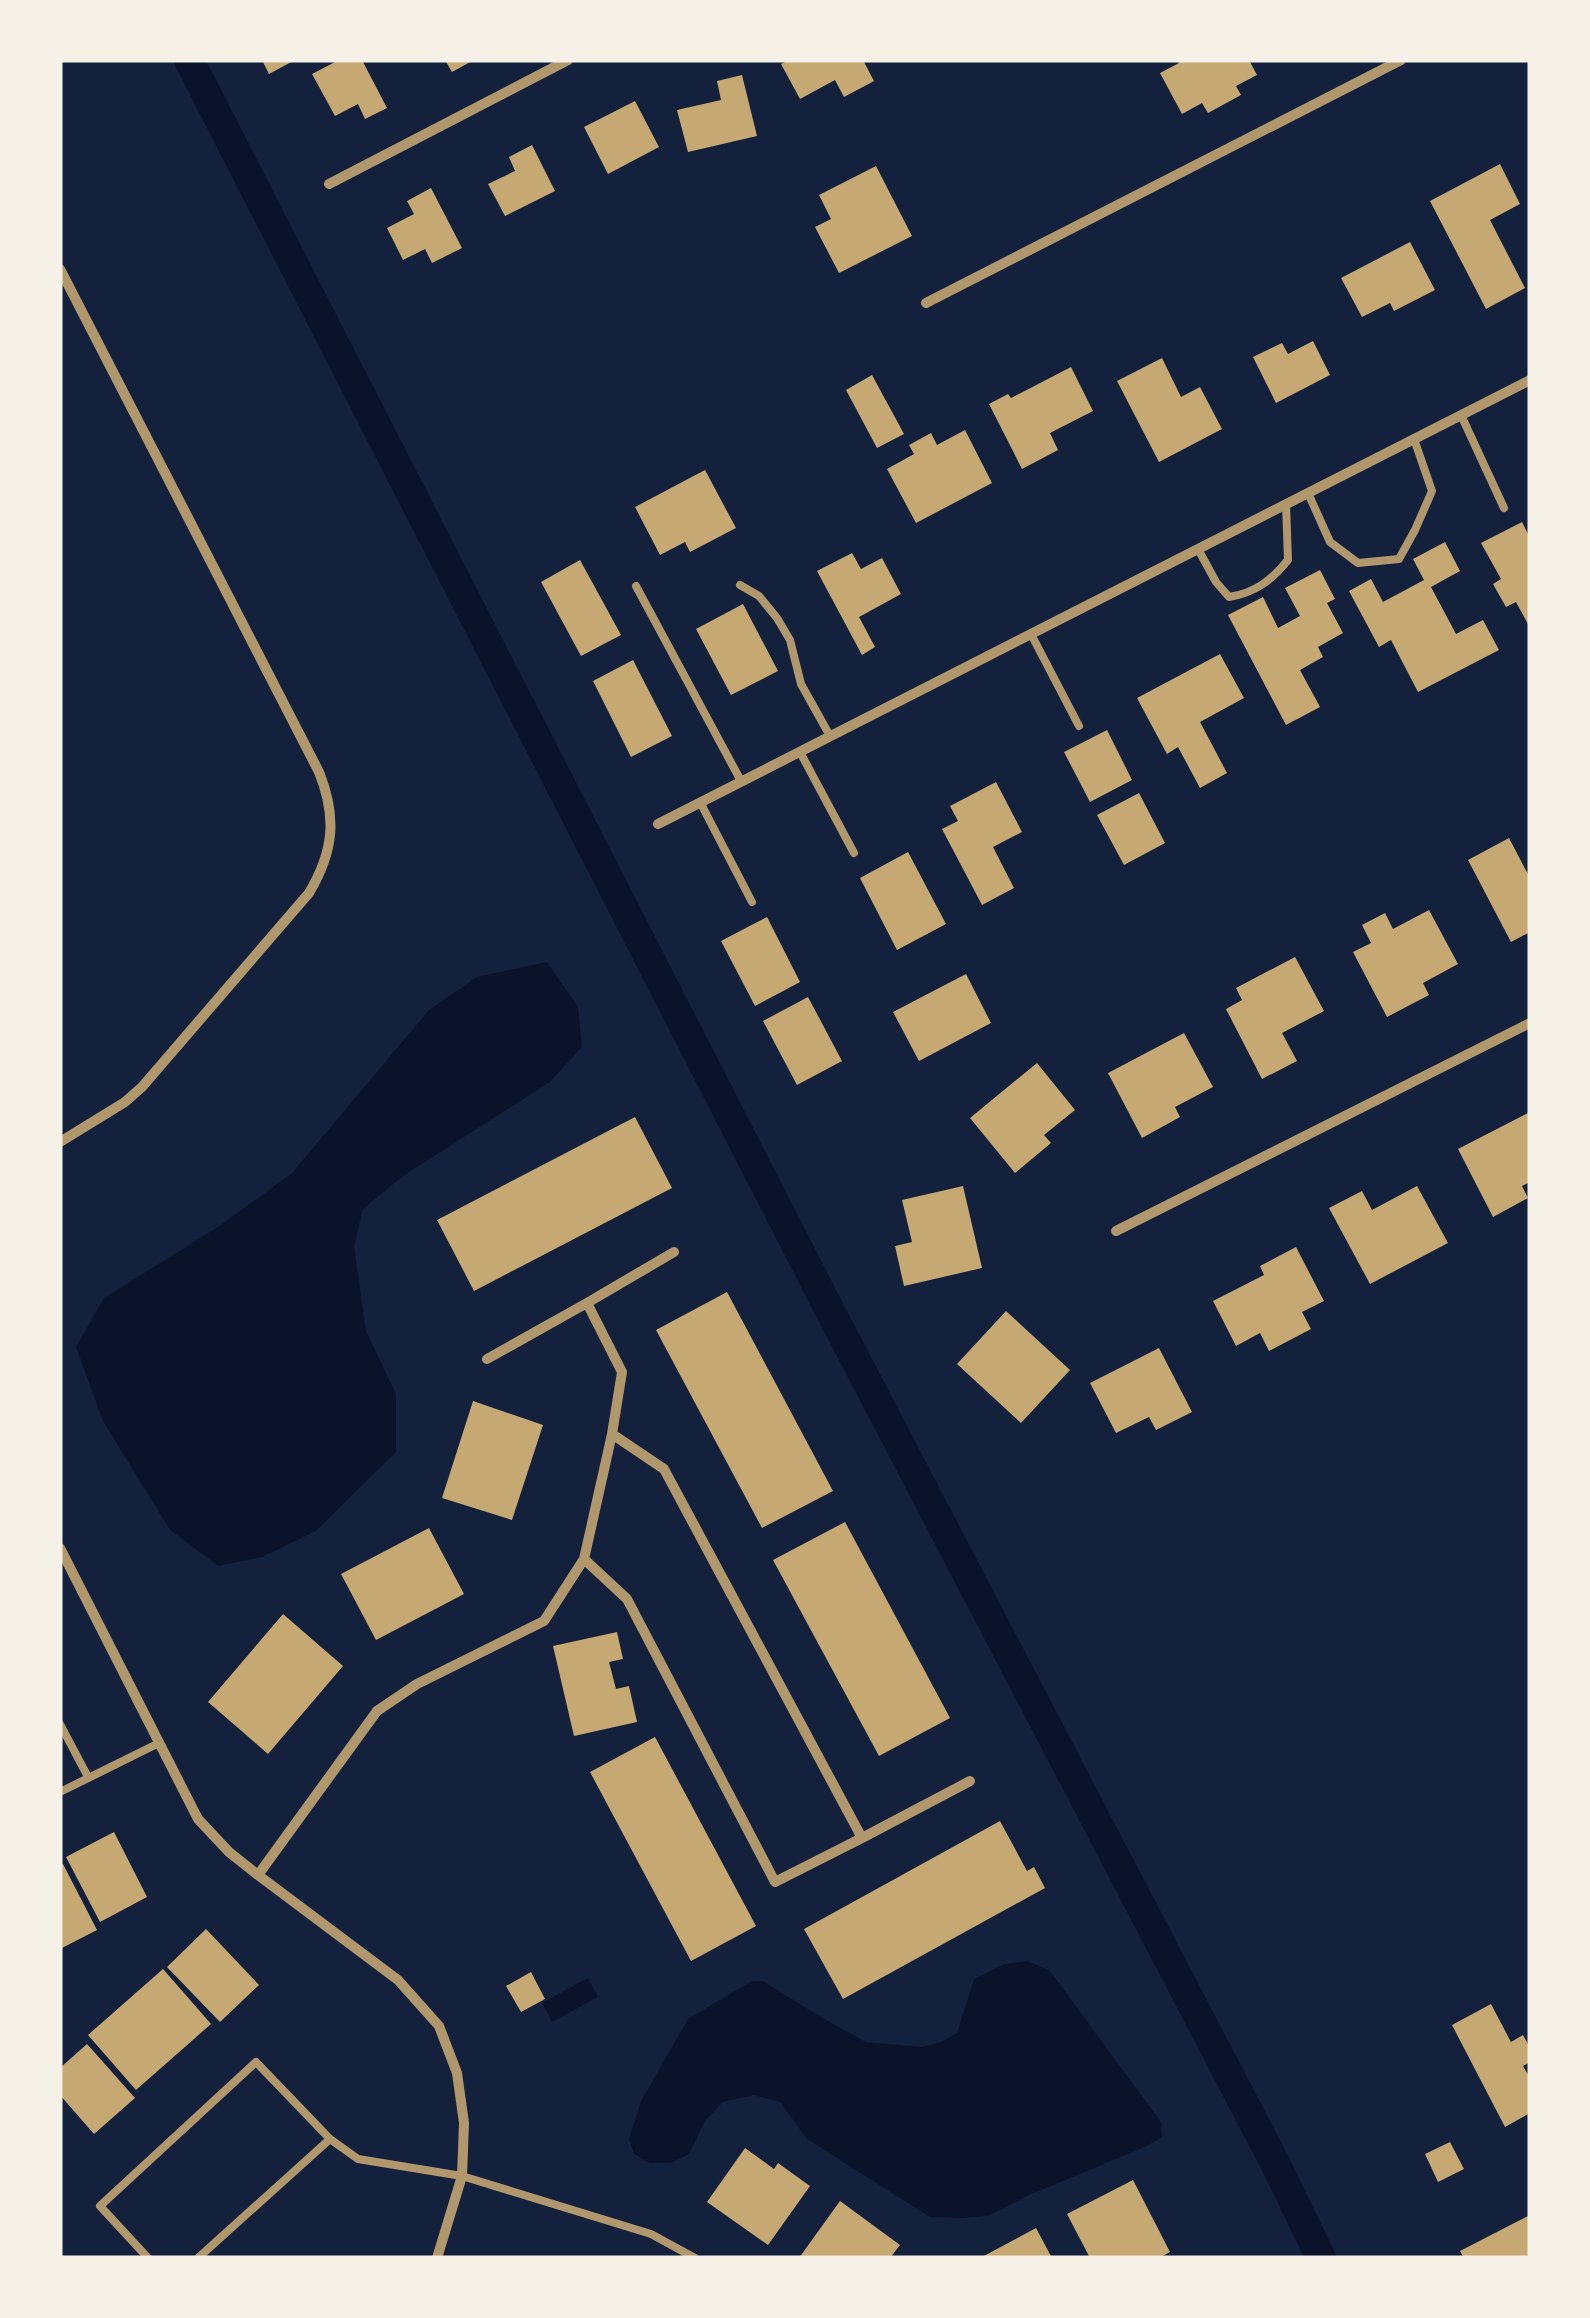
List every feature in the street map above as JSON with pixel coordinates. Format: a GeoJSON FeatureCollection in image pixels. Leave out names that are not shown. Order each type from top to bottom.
{"type":"FeatureCollection","features":[{"type":"Feature","properties":{"kind":"street"},"geometry":{"type":"LineString","coordinates":[[329,184],[568,60]]}},
{"type":"Feature","properties":{"kind":"street"},"geometry":{"type":"LineString","coordinates":[[926,303],[1401,60]]}},
{"type":"Feature","properties":{"kind":"street"},"geometry":{"type":"LineString","coordinates":[[60,269],[319,772],[331,813],[327,855],[308,892],[142,1087],[60,1142]]}},
{"type":"Feature","properties":{"kind":"street"},"geometry":{"type":"LineString","coordinates":[[658,824],[1530,380]]}},
{"type":"Feature","properties":{"kind":"street"},"geometry":{"type":"LineString","coordinates":[[1116,1231],[1530,1022]]}},
{"type":"Feature","properties":{"kind":"street"},"geometry":{"type":"LineString","coordinates":[[487,1359],[674,1252]]}},
{"type":"Feature","properties":{"kind":"street"},"geometry":{"type":"LineString","coordinates":[[258,1875],[377,1710],[417,1684],[544,1620],[584,1560],[622,1372],[587,1303]]}},
{"type":"Feature","properties":{"kind":"street"},"geometry":{"type":"LineString","coordinates":[[612,1434],[664,1469],[862,1838]]}},
{"type":"Feature","properties":{"kind":"street"},"geometry":{"type":"LineString","coordinates":[[60,1548],[198,1820],[229,1852],[398,1980],[439,2026],[457,2073],[464,2124],[462,2176],[438,2258]]}},
{"type":"Feature","properties":{"kind":"street"},"geometry":{"type":"LineString","coordinates":[[584,1560],[627,1599],[775,1882],[970,1781]]}},
{"type":"Feature","properties":{"kind":"lane"},"geometry":{"type":"LineString","coordinates":[[1461,415],[1504,508]]}},
{"type":"Feature","properties":{"kind":"lane"},"geometry":{"type":"LineString","coordinates":[[1308,493],[1330,542],[1358,563],[1399,559],[1432,491],[1414,439]]}},
{"type":"Feature","properties":{"kind":"lane"},"geometry":{"type":"LineString","coordinates":[[1198,549],[1216,582],[1229,596],[1246,594],[1273,578],[1288,560],[1286,504]]}},
{"type":"Feature","properties":{"kind":"lane"},"geometry":{"type":"LineString","coordinates":[[740,585],[759,596],[778,618],[790,640],[801,684],[830,736]]}},
{"type":"Feature","properties":{"kind":"lane"},"geometry":{"type":"LineString","coordinates":[[636,586],[741,781]]}},
{"type":"Feature","properties":{"kind":"lane"},"geometry":{"type":"LineString","coordinates":[[1032,634],[1078,726]]}},
{"type":"Feature","properties":{"kind":"lane"},"geometry":{"type":"LineString","coordinates":[[800,752],[854,852]]}},
{"type":"Feature","properties":{"kind":"lane"},"geometry":{"type":"LineString","coordinates":[[700,802],[752,902]]}},
{"type":"Feature","properties":{"kind":"lane"},"geometry":{"type":"LineString","coordinates":[[60,1724],[88,1777]]}},
{"type":"Feature","properties":{"kind":"lane"},"geometry":{"type":"LineString","coordinates":[[60,1792],[159,1742]]}},
{"type":"Feature","properties":{"kind":"lane"},"geometry":{"type":"LineString","coordinates":[[148,2258],[100,2206],[256,2062],[330,2139],[358,2159],[462,2176],[651,2234],[695,2258]]}},
{"type":"Feature","properties":{"kind":"lane"},"geometry":{"type":"LineString","coordinates":[[198,2258],[330,2139]]}},
{"type":"Feature","properties":{"kind":"water"},"geometry":{"type":"Polygon","coordinates":[[[547,962],[578,1007],[582,1047],[550,1082],[403,1176],[363,1209],[354,1246],[366,1331],[396,1394],[396,1452],[316,1531],[262,1557],[218,1566],[170,1530],[103,1421],[76,1347],[104,1298],[221,1225],[292,1173],[429,1010],[477,977],[547,962]]]}},
{"type":"Feature","properties":{"kind":"water"},"geometry":{"type":"Polygon","coordinates":[[[1028,1961],[1050,1971],[1161,2122],[1162,2137],[988,2216],[962,2218],[930,2217],[807,2139],[780,2102],[754,2095],[723,2102],[705,2121],[689,2154],[671,2163],[650,2163],[634,2154],[629,2139],[641,2101],[688,2019],[752,1981],[763,1981],[866,2042],[922,2047],[957,2033],[974,1979],[1005,1964],[1028,1961]]]}},
{"type":"Feature","properties":{"kind":"water"},"geometry":{"type":"Polygon","coordinates":[[[588,1978],[598,1997],[552,2022],[542,2003],[588,1978]]]}},
{"type":"Feature","properties":{"kind":"building"},"geometry":{"type":"Polygon","coordinates":[[[262,60],[295,60],[269,74],[262,60]]]}},
{"type":"Feature","properties":{"kind":"building"},"geometry":{"type":"Polygon","coordinates":[[[339,60],[362,60],[387,108],[365,119],[358,104],[335,116],[312,74],[339,60]]]}},
{"type":"Feature","properties":{"kind":"building"},"geometry":{"type":"Polygon","coordinates":[[[445,60],[474,60],[452,72],[445,60]]]}},
{"type":"Feature","properties":{"kind":"building"},"geometry":{"type":"Polygon","coordinates":[[[789,60],[863,60],[874,81],[844,97],[835,80],[800,99],[781,64],[789,60]]]}},
{"type":"Feature","properties":{"kind":"building"},"geometry":{"type":"Polygon","coordinates":[[[1178,60],[1249,60],[1257,75],[1236,86],[1241,95],[1208,113],[1202,103],[1182,114],[1160,73],[1179,63],[1178,60]]]}},
{"type":"Feature","properties":{"kind":"building"},"geometry":{"type":"Polygon","coordinates":[[[742,75],[757,136],[688,152],[677,110],[721,100],[717,81],[742,75]]]}},
{"type":"Feature","properties":{"kind":"building"},"geometry":{"type":"Polygon","coordinates":[[[635,101],[659,147],[608,174],[584,127],[635,101]]]}},
{"type":"Feature","properties":{"kind":"building"},"geometry":{"type":"Polygon","coordinates":[[[532,145],[555,191],[505,216],[488,184],[515,171],[509,157],[532,145]]]}},
{"type":"Feature","properties":{"kind":"building"},"geometry":{"type":"Polygon","coordinates":[[[1500,164],[1520,204],[1490,220],[1525,288],[1486,309],[1430,201],[1500,164]]]}},
{"type":"Feature","properties":{"kind":"building"},"geometry":{"type":"Polygon","coordinates":[[[876,166],[912,236],[839,273],[815,227],[831,219],[819,195],[876,166]]]}},
{"type":"Feature","properties":{"kind":"building"},"geometry":{"type":"Polygon","coordinates":[[[431,188],[462,248],[432,263],[425,249],[403,260],[387,228],[414,214],[407,201],[431,188]]]}},
{"type":"Feature","properties":{"kind":"building"},"geometry":{"type":"Polygon","coordinates":[[[1410,242],[1435,290],[1394,311],[1390,303],[1362,317],[1341,278],[1410,242]]]}},
{"type":"Feature","properties":{"kind":"building"},"geometry":{"type":"Polygon","coordinates":[[[1313,341],[1330,375],[1276,403],[1253,357],[1282,343],[1288,354],[1313,341]]]}},
{"type":"Feature","properties":{"kind":"building"},"geometry":{"type":"Polygon","coordinates":[[[1162,358],[1181,397],[1200,387],[1222,429],[1159,462],[1117,381],[1162,358]]]}},
{"type":"Feature","properties":{"kind":"building"},"geometry":{"type":"Polygon","coordinates":[[[1071,367],[1093,411],[1050,433],[1058,450],[1022,469],[989,404],[1008,394],[1011,398],[1071,367]]]}},
{"type":"Feature","properties":{"kind":"building"},"geometry":{"type":"Polygon","coordinates":[[[872,375],[904,434],[877,448],[846,390],[872,375]]]}},
{"type":"Feature","properties":{"kind":"building"},"geometry":{"type":"Polygon","coordinates":[[[965,430],[992,483],[916,523],[887,469],[914,454],[909,445],[931,433],[937,445],[965,430]]]}},
{"type":"Feature","properties":{"kind":"building"},"geometry":{"type":"Polygon","coordinates":[[[705,470],[736,528],[690,552],[685,542],[660,555],[635,507],[705,470]]]}},
{"type":"Feature","properties":{"kind":"building"},"geometry":{"type":"Polygon","coordinates":[[[1522,522],[1530,538],[1530,628],[1516,602],[1506,607],[1493,584],[1501,579],[1481,543],[1522,522]]]}},
{"type":"Feature","properties":{"kind":"building"},"geometry":{"type":"Polygon","coordinates":[[[1445,542],[1460,571],[1431,587],[1456,634],[1483,620],[1499,650],[1418,692],[1391,640],[1379,647],[1349,591],[1371,579],[1383,602],[1424,580],[1413,559],[1445,542]]]}},
{"type":"Feature","properties":{"kind":"building"},"geometry":{"type":"Polygon","coordinates":[[[852,553],[861,569],[882,558],[901,594],[859,617],[875,647],[862,655],[817,571],[852,553]]]}},
{"type":"Feature","properties":{"kind":"building"},"geometry":{"type":"Polygon","coordinates":[[[580,560],[621,635],[581,656],[541,582],[580,560]]]}},
{"type":"Feature","properties":{"kind":"building"},"geometry":{"type":"Polygon","coordinates":[[[1320,570],[1335,599],[1327,603],[1343,633],[1318,647],[1323,657],[1300,670],[1320,707],[1286,725],[1228,615],[1263,597],[1278,628],[1300,616],[1285,588],[1320,570]]]}},
{"type":"Feature","properties":{"kind":"building"},"geometry":{"type":"Polygon","coordinates":[[[743,604],[778,671],[731,695],[696,629],[743,604]]]}},
{"type":"Feature","properties":{"kind":"building"},"geometry":{"type":"Polygon","coordinates":[[[1220,654],[1244,698],[1200,722],[1227,773],[1200,788],[1178,747],[1167,754],[1137,698],[1220,654]]]}},
{"type":"Feature","properties":{"kind":"building"},"geometry":{"type":"Polygon","coordinates":[[[633,660],[672,736],[631,757],[593,681],[633,660]]]}},
{"type":"Feature","properties":{"kind":"building"},"geometry":{"type":"Polygon","coordinates":[[[1107,730],[1132,780],[1090,802],[1064,752],[1107,730]]]}},
{"type":"Feature","properties":{"kind":"building"},"geometry":{"type":"Polygon","coordinates":[[[996,782],[1022,832],[993,847],[1014,888],[982,905],[942,829],[958,821],[950,806],[996,782]]]}},
{"type":"Feature","properties":{"kind":"building"},"geometry":{"type":"Polygon","coordinates":[[[1139,793],[1165,843],[1124,865],[1097,815],[1139,793]]]}},
{"type":"Feature","properties":{"kind":"building"},"geometry":{"type":"Polygon","coordinates":[[[1509,838],[1530,878],[1530,932],[1511,942],[1468,860],[1509,838]]]}},
{"type":"Feature","properties":{"kind":"building"},"geometry":{"type":"Polygon","coordinates":[[[908,852],[946,924],[897,950],[860,878],[908,852]]]}},
{"type":"Feature","properties":{"kind":"building"},"geometry":{"type":"Polygon","coordinates":[[[1429,910],[1458,964],[1423,983],[1429,995],[1387,1017],[1353,952],[1371,943],[1362,925],[1385,913],[1393,929],[1429,910]]]}},
{"type":"Feature","properties":{"kind":"building"},"geometry":{"type":"Polygon","coordinates":[[[767,917],[800,982],[755,1006],[721,941],[767,917]]]}},
{"type":"Feature","properties":{"kind":"building"},"geometry":{"type":"Polygon","coordinates":[[[1295,957],[1324,1011],[1282,1033],[1297,1061],[1262,1079],[1226,1009],[1242,1000],[1236,988],[1295,957]]]}},
{"type":"Feature","properties":{"kind":"building"},"geometry":{"type":"Polygon","coordinates":[[[966,974],[991,1023],[919,1061],[893,1012],[966,974]]]}},
{"type":"Feature","properties":{"kind":"building"},"geometry":{"type":"Polygon","coordinates":[[[808,997],[842,1061],[797,1085],[763,1021],[808,997]]]}},
{"type":"Feature","properties":{"kind":"building"},"geometry":{"type":"Polygon","coordinates":[[[1184,1033],[1213,1087],[1175,1107],[1180,1117],[1142,1138],[1108,1073],[1184,1033]]]}},
{"type":"Feature","properties":{"kind":"building"},"geometry":{"type":"Polygon","coordinates":[[[1037,1063],[1075,1110],[1044,1135],[1051,1143],[1015,1173],[970,1118],[1037,1063]]]}},
{"type":"Feature","properties":{"kind":"building"},"geometry":{"type":"Polygon","coordinates":[[[1530,1112],[1530,1182],[1522,1186],[1528,1198],[1493,1217],[1458,1149],[1530,1112]]]}},
{"type":"Feature","properties":{"kind":"building"},"geometry":{"type":"Polygon","coordinates":[[[635,1117],[672,1188],[474,1291],[437,1220],[635,1117]]]}},
{"type":"Feature","properties":{"kind":"building"},"geometry":{"type":"Polygon","coordinates":[[[963,1186],[982,1268],[904,1286],[895,1246],[912,1242],[902,1200],[963,1186]]]}},
{"type":"Feature","properties":{"kind":"building"},"geometry":{"type":"Polygon","coordinates":[[[1417,1186],[1448,1243],[1370,1284],[1329,1208],[1362,1191],[1372,1210],[1417,1186]]]}},
{"type":"Feature","properties":{"kind":"building"},"geometry":{"type":"Polygon","coordinates":[[[1296,1247],[1324,1301],[1302,1312],[1311,1329],[1269,1351],[1260,1333],[1236,1346],[1213,1301],[1264,1275],[1260,1266],[1296,1247]]]}},
{"type":"Feature","properties":{"kind":"building"},"geometry":{"type":"Polygon","coordinates":[[[727,1292],[833,1491],[762,1528],[656,1330],[727,1292]]]}},
{"type":"Feature","properties":{"kind":"building"},"geometry":{"type":"Polygon","coordinates":[[[1006,1311],[1070,1370],[1021,1423],[957,1364],[1006,1311]]]}},
{"type":"Feature","properties":{"kind":"building"},"geometry":{"type":"Polygon","coordinates":[[[1159,1348],[1192,1412],[1156,1430],[1149,1417],[1116,1433],[1090,1383],[1159,1348]]]}},
{"type":"Feature","properties":{"kind":"building"},"geometry":{"type":"Polygon","coordinates":[[[473,1401],[543,1425],[512,1520],[442,1498],[473,1401]]]}},
{"type":"Feature","properties":{"kind":"building"},"geometry":{"type":"Polygon","coordinates":[[[845,1522],[950,1718],[879,1756],[773,1560],[845,1522]]]}},
{"type":"Feature","properties":{"kind":"building"},"geometry":{"type":"Polygon","coordinates":[[[429,1528],[464,1594],[376,1640],[341,1574],[429,1528]]]}},
{"type":"Feature","properties":{"kind":"building"},"geometry":{"type":"Polygon","coordinates":[[[283,1614],[343,1666],[268,1754],[208,1702],[283,1614]]]}},
{"type":"Feature","properties":{"kind":"building"},"geometry":{"type":"Polygon","coordinates":[[[617,1632],[623,1659],[609,1662],[616,1689],[629,1686],[637,1722],[574,1736],[553,1646],[617,1632]]]}},
{"type":"Feature","properties":{"kind":"building"},"geometry":{"type":"Polygon","coordinates":[[[655,1737],[756,1926],[691,1961],[590,1772],[655,1737]]]}},
{"type":"Feature","properties":{"kind":"building"},"geometry":{"type":"Polygon","coordinates":[[[1000,1821],[1027,1871],[1034,1867],[1045,1888],[843,1999],[804,1929],[1000,1821]]]}},
{"type":"Feature","properties":{"kind":"building"},"geometry":{"type":"Polygon","coordinates":[[[114,1832],[147,1897],[100,1922],[66,1857],[114,1832]]]}},
{"type":"Feature","properties":{"kind":"building"},"geometry":{"type":"Polygon","coordinates":[[[63,1864],[97,1930],[60,1949],[60,1866],[63,1864]]]}},
{"type":"Feature","properties":{"kind":"building"},"geometry":{"type":"Polygon","coordinates":[[[206,1929],[259,1985],[220,2022],[167,1967],[206,1929]]]}},
{"type":"Feature","properties":{"kind":"building"},"geometry":{"type":"Polygon","coordinates":[[[163,1969],[211,2024],[136,2090],[88,2035],[163,1969]]]}},
{"type":"Feature","properties":{"kind":"building"},"geometry":{"type":"Polygon","coordinates":[[[531,1972],[545,1999],[521,2012],[506,1986],[531,1972]]]}},
{"type":"Feature","properties":{"kind":"building"},"geometry":{"type":"Polygon","coordinates":[[[1491,2004],[1511,2042],[1523,2035],[1530,2048],[1530,2062],[1523,2066],[1530,2078],[1530,2113],[1505,2127],[1452,2025],[1491,2004]]]}},
{"type":"Feature","properties":{"kind":"building"},"geometry":{"type":"Polygon","coordinates":[[[87,2044],[135,2098],[94,2134],[60,2095],[60,2068],[87,2044]]]}},
{"type":"Feature","properties":{"kind":"building"},"geometry":{"type":"Polygon","coordinates":[[[1450,2142],[1464,2169],[1438,2182],[1425,2154],[1450,2142]]]}},
{"type":"Feature","properties":{"kind":"building"},"geometry":{"type":"Polygon","coordinates":[[[745,2148],[774,2169],[778,2163],[810,2186],[768,2245],[707,2202],[745,2148]]]}},
{"type":"Feature","properties":{"kind":"building"},"geometry":{"type":"Polygon","coordinates":[[[1133,2180],[1170,2252],[1159,2258],[1090,2258],[1067,2214],[1133,2180]]]}},
{"type":"Feature","properties":{"kind":"building"},"geometry":{"type":"Polygon","coordinates":[[[840,2201],[900,2245],[890,2258],[799,2258],[840,2201]]]}},
{"type":"Feature","properties":{"kind":"building"},"geometry":{"type":"Polygon","coordinates":[[[1530,2215],[1530,2258],[1464,2258],[1460,2251],[1530,2215]]]}},
{"type":"Feature","properties":{"kind":"building"},"geometry":{"type":"Polygon","coordinates":[[[1036,2228],[1052,2258],[980,2258],[1036,2228]]]}},
{"type":"Feature","properties":{"kind":"waterway"},"geometry":{"type":"LineString","coordinates":[[189,60],[1321,2258]]}}]}
